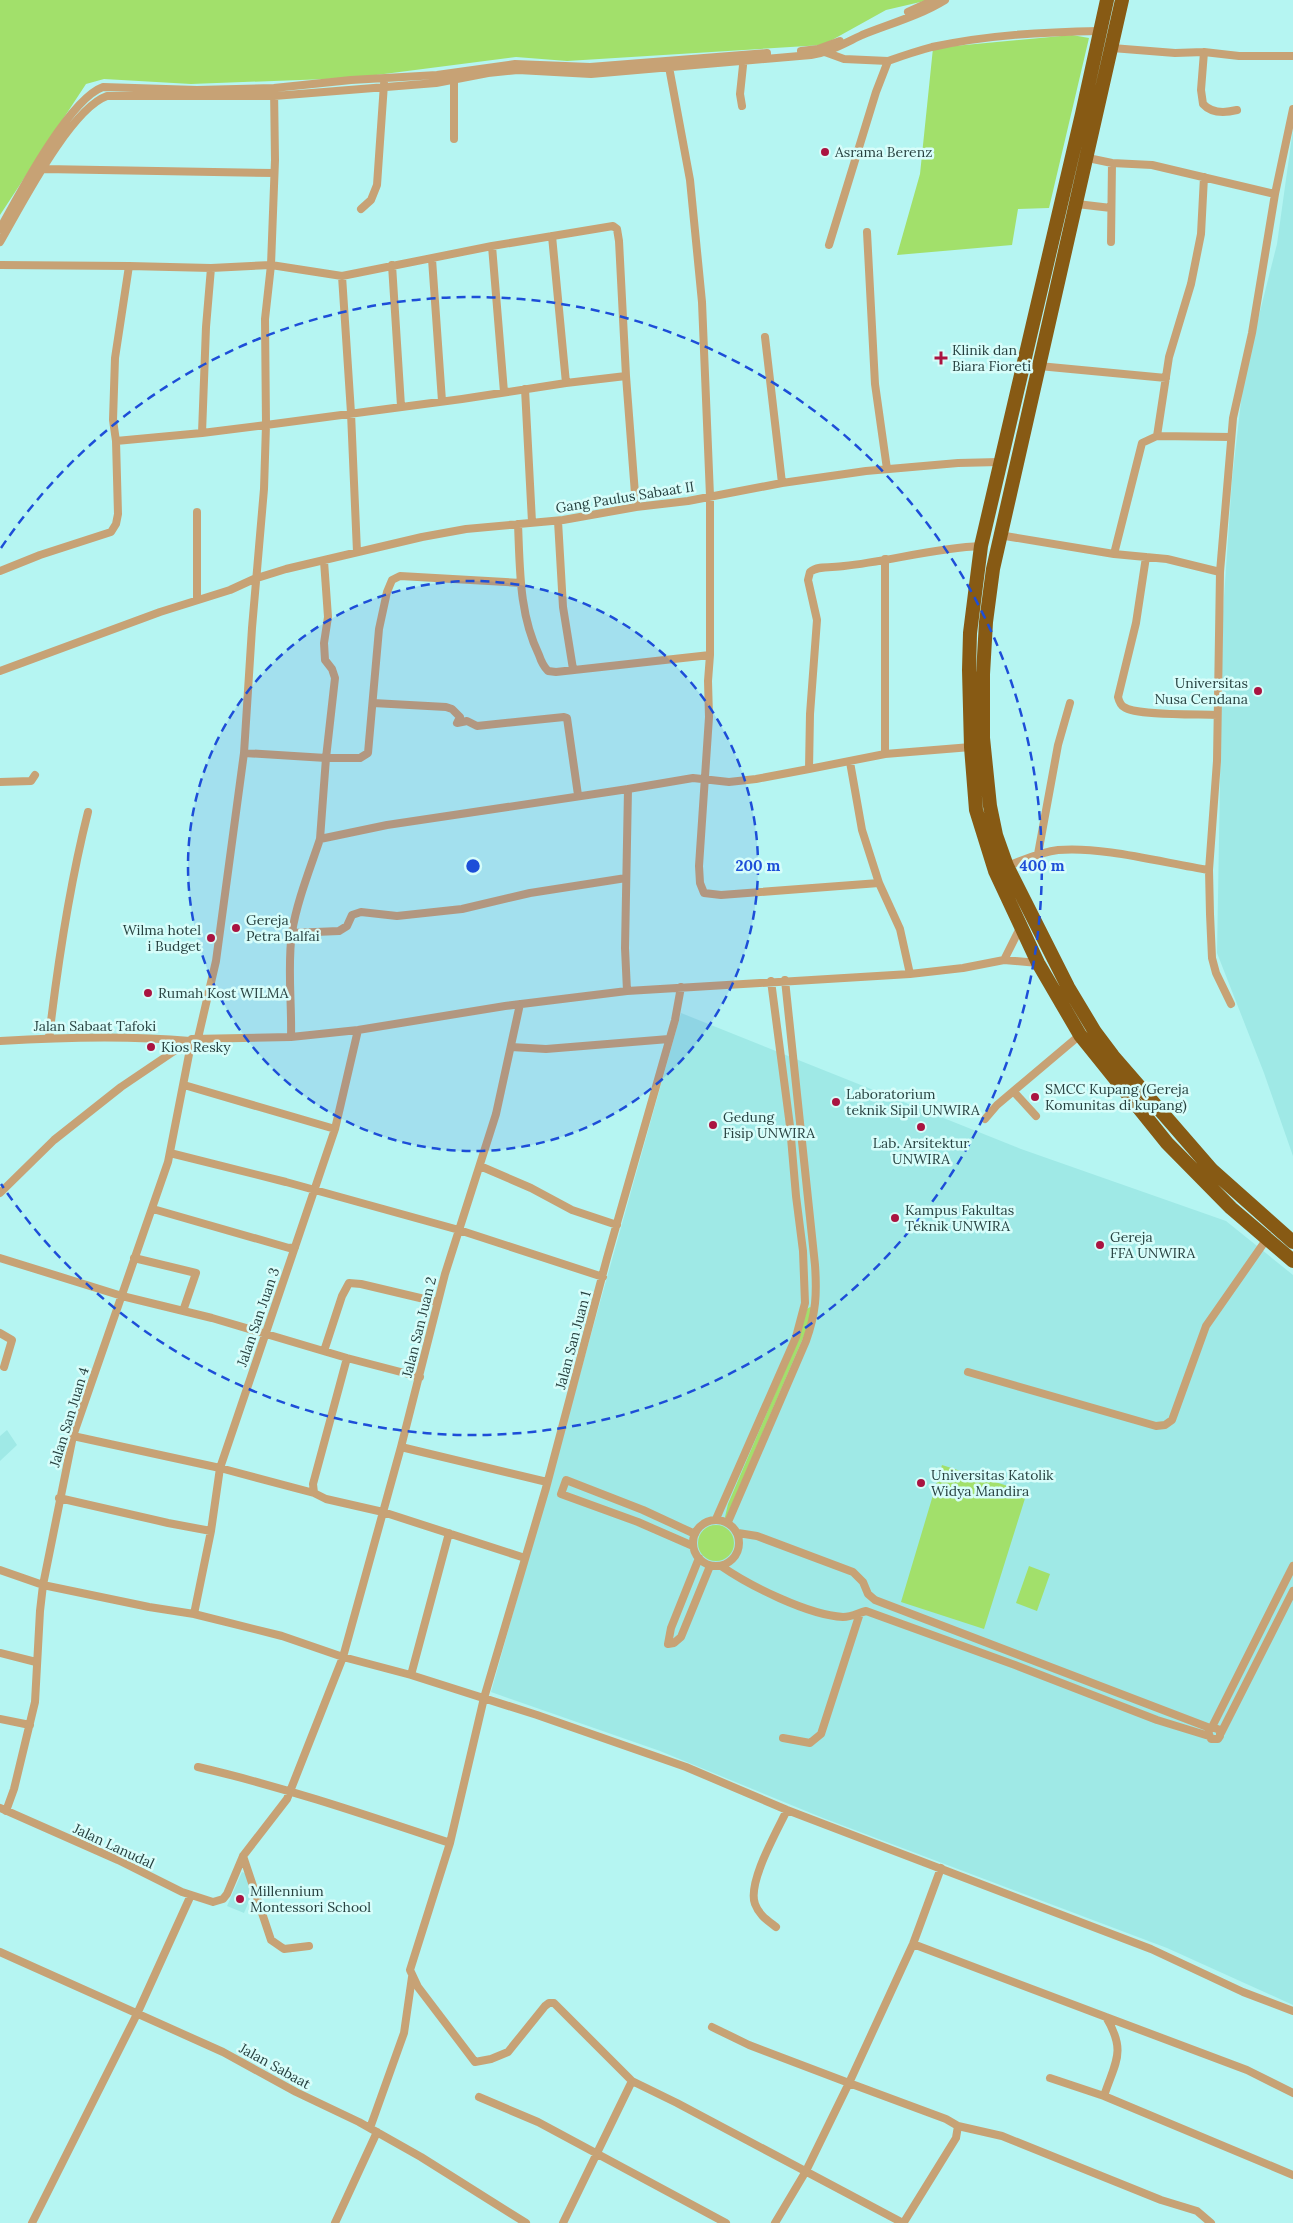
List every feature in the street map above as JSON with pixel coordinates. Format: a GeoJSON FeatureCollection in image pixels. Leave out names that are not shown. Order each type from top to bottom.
{"type":"FeatureCollection","features":[{"type":"Feature","properties":{"kind":"highway"},"geometry":{"type":"LineString","coordinates":[[1106,0],[981,546],[970,633],[969,670],[971,747],[976,810],[995,871],[1020,928],[1038,964],[1080,1035],[1108,1060],[1212,1170],[1293,1242]]}},
{"type":"Feature","properties":{"kind":"highway"},"geometry":{"type":"LineString","coordinates":[[1122,0],[1088,158],[999,535],[986,622],[983,674],[983,738],[990,806],[996,835],[1007,866],[1068,987],[1095,1032],[1108,1060],[1167,1143],[1266,1240],[1293,1261]]}},
{"type":"Feature","properties":{"kind":"highway"},"geometry":{"type":"LineString","coordinates":[[1013,406],[1029,409]]}},
{"type":"Feature","properties":{"kind":"highway"},"geometry":{"type":"LineString","coordinates":[[1266,1240],[1275,1227]]}},
{"type":"Feature","properties":{"kind":"street"},"geometry":{"type":"LineString","coordinates":[[384,83],[515,64],[590,67],[821,51],[892,21],[934,0]]}},
{"type":"Feature","properties":{"kind":"street"},"geometry":{"type":"LineString","coordinates":[[892,21],[914,16],[945,0]]}},
{"type":"Feature","properties":{"kind":"street"},"geometry":{"type":"LineString","coordinates":[[821,51],[844,59],[888,61],[930,48],[980,38],[1038,32],[1100,31]]}},
{"type":"Feature","properties":{"kind":"street"},"geometry":{"type":"LineString","coordinates":[[1112,48],[1174,53],[1204,52],[1239,56],[1293,56]]}},
{"type":"Feature","properties":{"kind":"street"},"geometry":{"type":"LineString","coordinates":[[1204,52],[1201,90],[1203,104],[1215,112],[1225,113],[1237,110]]}},
{"type":"Feature","properties":{"kind":"street"},"geometry":{"type":"LineString","coordinates":[[0,242],[55,149],[84,112],[96,101],[107,96],[274,92],[384,83],[454,80],[488,73],[518,70],[591,74],[669,67],[744,57]]}},
{"type":"Feature","properties":{"kind":"street"},"geometry":{"type":"LineString","coordinates":[[742,106],[740,94],[744,57]]}},
{"type":"Feature","properties":{"kind":"street"},"geometry":{"type":"LineString","coordinates":[[829,245],[876,92],[888,61]]}},
{"type":"Feature","properties":{"kind":"street"},"geometry":{"type":"LineString","coordinates":[[669,67],[690,180],[697,244],[705,357],[710,496],[710,655],[708,681],[710,718],[704,778],[699,866],[700,883],[704,893],[721,895],[879,883]]}},
{"type":"Feature","properties":{"kind":"street"},"geometry":{"type":"LineString","coordinates":[[454,80],[454,139]]}},
{"type":"Feature","properties":{"kind":"street"},"geometry":{"type":"LineString","coordinates":[[361,209],[371,200],[377,185],[384,83]]}},
{"type":"Feature","properties":{"kind":"street"},"geometry":{"type":"LineString","coordinates":[[0,229],[63,126],[81,104],[98,89],[108,87],[274,92]]}},
{"type":"Feature","properties":{"kind":"street","name":"Jalan San Juan 4"},"geometry":{"type":"LineString","coordinates":[[3,1809],[14,1789],[35,1702],[36,1662],[43,1585],[73,1436],[134,1258],[153,1209],[170,1153],[193,1039],[216,961],[244,753],[257,578],[266,425],[265,319],[271,265],[274,92]]}},
{"type":"Feature","properties":{"kind":"street"},"geometry":{"type":"LineString","coordinates":[[1231,1004],[1216,973],[1212,958],[1209,870],[1217,761],[1220,572],[1230,437],[1252,333],[1275,194],[1293,109]]}},
{"type":"Feature","properties":{"kind":"street"},"geometry":{"type":"LineString","coordinates":[[1088,158],[1112,163],[1152,165],[1275,194]]}},
{"type":"Feature","properties":{"kind":"street"},"geometry":{"type":"LineString","coordinates":[[1111,242],[1112,163]]}},
{"type":"Feature","properties":{"kind":"street"},"geometry":{"type":"LineString","coordinates":[[44,169],[274,173]]}},
{"type":"Feature","properties":{"kind":"street"},"geometry":{"type":"LineString","coordinates":[[1156,436],[1170,357],[1195,266],[1201,234],[1204,178]]}},
{"type":"Feature","properties":{"kind":"street"},"geometry":{"type":"LineString","coordinates":[[1077,204],[1111,208]]}},
{"type":"Feature","properties":{"kind":"street"},"geometry":{"type":"LineString","coordinates":[[0,265],[210,268],[271,265],[342,276],[392,264],[432,259],[492,246],[608,226],[617,228],[636,507]]}},
{"type":"Feature","properties":{"kind":"street"},"geometry":{"type":"LineString","coordinates":[[866,232],[875,384],[887,469]]}},
{"type":"Feature","properties":{"kind":"street"},"geometry":{"type":"LineString","coordinates":[[552,236],[566,382]]}},
{"type":"Feature","properties":{"kind":"street"},"geometry":{"type":"LineString","coordinates":[[492,246],[504,392]]}},
{"type":"Feature","properties":{"kind":"street"},"geometry":{"type":"LineString","coordinates":[[432,259],[442,401]]}},
{"type":"Feature","properties":{"kind":"street"},"geometry":{"type":"LineString","coordinates":[[392,264],[401,406]]}},
{"type":"Feature","properties":{"kind":"street"},"geometry":{"type":"LineString","coordinates":[[0,570],[111,532],[116,524],[118,514],[114,420],[115,358],[129,266]]}},
{"type":"Feature","properties":{"kind":"street"},"geometry":{"type":"LineString","coordinates":[[202,433],[210,268]]}},
{"type":"Feature","properties":{"kind":"street"},"geometry":{"type":"LineString","coordinates":[[342,276],[352,413],[357,552]]}},
{"type":"Feature","properties":{"kind":"street"},"geometry":{"type":"LineString","coordinates":[[765,338],[782,482]]}},
{"type":"Feature","properties":{"kind":"street"},"geometry":{"type":"LineString","coordinates":[[1039,366],[1166,378]]}},
{"type":"Feature","properties":{"kind":"street"},"geometry":{"type":"LineString","coordinates":[[116,440],[202,433],[266,425],[566,382],[626,376]]}},
{"type":"Feature","properties":{"kind":"street"},"geometry":{"type":"LineString","coordinates":[[525,389],[532,522]]}},
{"type":"Feature","properties":{"kind":"street"},"geometry":{"type":"LineString","coordinates":[[1114,554],[1141,446],[1145,441],[1156,436],[1230,437]]}},
{"type":"Feature","properties":{"kind":"street","name":"Gang Paulus Sabaat II"},"geometry":{"type":"LineString","coordinates":[[0,671],[197,599],[230,590],[257,578],[286,569],[466,529],[558,521],[782,482],[887,469],[958,463],[999,462]]}},
{"type":"Feature","properties":{"kind":"street"},"geometry":{"type":"LineString","coordinates":[[197,512],[197,599]]}},
{"type":"Feature","properties":{"kind":"street"},"geometry":{"type":"LineString","coordinates":[[558,521],[563,607],[573,669]]}},
{"type":"Feature","properties":{"kind":"street"},"geometry":{"type":"LineString","coordinates":[[518,524],[521,583],[526,623],[544,667],[548,671],[556,672],[710,655]]}},
{"type":"Feature","properties":{"kind":"street"},"geometry":{"type":"LineString","coordinates":[[999,535],[1114,554],[1167,559],[1220,572]]}},
{"type":"Feature","properties":{"kind":"street"},"geometry":{"type":"LineString","coordinates":[[809,769],[810,714],[817,620],[808,577],[813,570],[954,547],[981,546]]}},
{"type":"Feature","properties":{"kind":"street"},"geometry":{"type":"LineString","coordinates":[[1146,557],[1136,623],[1118,697],[1120,702],[1123,707],[1136,711],[1217,715]]}},
{"type":"Feature","properties":{"kind":"street"},"geometry":{"type":"LineString","coordinates":[[885,559],[885,754]]}},
{"type":"Feature","properties":{"kind":"street"},"geometry":{"type":"LineString","coordinates":[[291,1037],[290,962],[292,933],[298,906],[320,839],[326,758],[335,678],[326,660],[324,643],[328,617],[324,561]]}},
{"type":"Feature","properties":{"kind":"street"},"geometry":{"type":"LineString","coordinates":[[244,753],[326,758],[365,756],[369,748],[382,612],[392,580],[400,576],[521,583]]}},
{"type":"Feature","properties":{"kind":"street"},"geometry":{"type":"LineString","coordinates":[[373,703],[446,707],[452,709],[460,717],[458,723],[467,722],[477,726],[564,716],[568,718],[571,731],[578,795]]}},
{"type":"Feature","properties":{"kind":"street"},"geometry":{"type":"LineString","coordinates":[[1038,854],[1058,746],[1070,703]]}},
{"type":"Feature","properties":{"kind":"street"},"geometry":{"type":"LineString","coordinates":[[320,839],[387,826],[486,812],[578,795],[704,778],[729,782],[756,779],[885,754],[971,747]]}},
{"type":"Feature","properties":{"kind":"street"},"geometry":{"type":"LineString","coordinates":[[850,762],[862,830],[879,883],[900,929],[910,974]]}},
{"type":"Feature","properties":{"kind":"street"},"geometry":{"type":"LineString","coordinates":[[0,782],[31,782],[36,775]]}},
{"type":"Feature","properties":{"kind":"street"},"geometry":{"type":"LineString","coordinates":[[627,991],[625,948],[628,789]]}},
{"type":"Feature","properties":{"kind":"street"},"geometry":{"type":"LineString","coordinates":[[49,1038],[61,944],[75,863],[88,812]]}},
{"type":"Feature","properties":{"kind":"street"},"geometry":{"type":"LineString","coordinates":[[1007,866],[1038,854],[1059,850],[1081,850],[1110,853],[1209,870]]}},
{"type":"Feature","properties":{"kind":"street"},"geometry":{"type":"LineString","coordinates":[[292,933],[339,931],[347,926],[352,915],[360,912],[397,916],[462,909],[530,893],[626,878]]}},
{"type":"Feature","properties":{"kind":"street"},"geometry":{"type":"LineString","coordinates":[[1004,960],[1020,928]]}},
{"type":"Feature","properties":{"kind":"street","name":"Jalan Sabaat Tafoki"},"geometry":{"type":"LineString","coordinates":[[0,1042],[49,1038],[193,1039],[291,1037],[358,1030],[520,1004],[627,991],[681,986],[910,974],[963,968],[1004,960],[1038,964]]}},
{"type":"Feature","properties":{"kind":"street"},"geometry":{"type":"LineString","coordinates":[[728,1522],[806,1341],[814,1319],[816,1305],[816,1265],[785,980]]}},
{"type":"Feature","properties":{"kind":"street"},"geometry":{"type":"LineString","coordinates":[[716,1519],[796,1337],[805,1303],[803,1251],[784,1083],[770,982]]}},
{"type":"Feature","properties":{"kind":"street","name":"Jalan San Juan 1"},"geometry":{"type":"LineString","coordinates":[[335,2223],[374,2130],[404,2033],[412,1975],[410,1970],[412,1960],[450,1843],[484,1698],[547,1482],[669,1039],[681,986]]}},
{"type":"Feature","properties":{"kind":"street","name":"Jalan San Juan 2"},"geometry":{"type":"LineString","coordinates":[[219,1900],[227,1894],[243,1856],[285,1802],[343,1657],[420,1377],[437,1302],[496,1114],[520,1004]]}},
{"type":"Feature","properties":{"kind":"street","name":"Jalan San Juan 3"},"geometry":{"type":"LineString","coordinates":[[194,1614],[211,1531],[220,1468],[335,1129],[358,1030]]}},
{"type":"Feature","properties":{"kind":"street"},"geometry":{"type":"LineString","coordinates":[[985,1119],[997,1106],[1080,1035]]}},
{"type":"Feature","properties":{"kind":"street"},"geometry":{"type":"LineString","coordinates":[[0,1193],[54,1140],[121,1087],[193,1039]]}},
{"type":"Feature","properties":{"kind":"street"},"geometry":{"type":"LineString","coordinates":[[512,1046],[546,1049],[669,1039]]}},
{"type":"Feature","properties":{"kind":"street"},"geometry":{"type":"LineString","coordinates":[[784,1083],[797,1082]]}},
{"type":"Feature","properties":{"kind":"street"},"geometry":{"type":"LineString","coordinates":[[184,1084],[335,1129]]}},
{"type":"Feature","properties":{"kind":"street"},"geometry":{"type":"LineString","coordinates":[[1014,1092],[1036,1116]]}},
{"type":"Feature","properties":{"kind":"street"},"geometry":{"type":"LineString","coordinates":[[170,1153],[315,1190],[459,1230],[603,1277]]}},
{"type":"Feature","properties":{"kind":"street"},"geometry":{"type":"LineString","coordinates":[[480,1166],[530,1188],[572,1210],[617,1225]]}},
{"type":"Feature","properties":{"kind":"street"},"geometry":{"type":"LineString","coordinates":[[153,1209],[289,1248],[295,1247]]}},
{"type":"Feature","properties":{"kind":"street"},"geometry":{"type":"LineString","coordinates":[[968,1372],[1156,1426],[1165,1425],[1172,1420],[1206,1326],[1266,1240]]}},
{"type":"Feature","properties":{"kind":"street"},"geometry":{"type":"LineString","coordinates":[[0,1258],[122,1296],[183,1311],[420,1377]]}},
{"type":"Feature","properties":{"kind":"street"},"geometry":{"type":"LineString","coordinates":[[134,1258],[196,1273],[183,1311]]}},
{"type":"Feature","properties":{"kind":"street"},"geometry":{"type":"LineString","coordinates":[[324,1351],[342,1296],[348,1284],[361,1284],[437,1302]]}},
{"type":"Feature","properties":{"kind":"street"},"geometry":{"type":"LineString","coordinates":[[0,1333],[12,1340],[4,1368]]}},
{"type":"Feature","properties":{"kind":"street"},"geometry":{"type":"LineString","coordinates":[[314,1493],[312,1487],[347,1358]]}},
{"type":"Feature","properties":{"kind":"street"},"geometry":{"type":"LineString","coordinates":[[73,1436],[220,1468],[314,1493],[326,1499],[383,1512],[525,1558]]}},
{"type":"Feature","properties":{"kind":"street"},"geometry":{"type":"LineString","coordinates":[[401,1447],[547,1482]]}},
{"type":"Feature","properties":{"kind":"street"},"geometry":{"type":"LineString","coordinates":[[747,1449],[758,1454]]}},
{"type":"Feature","properties":{"kind":"street"},"geometry":{"type":"LineString","coordinates":[[693,1546],[638,1522],[561,1494],[566,1480],[643,1510],[695,1534]]}},
{"type":"Feature","properties":{"kind":"street"},"geometry":{"type":"LineString","coordinates":[[59,1498],[211,1531]]}},
{"type":"Feature","properties":{"kind":"street"},"geometry":{"type":"LineString","coordinates":[[638,1522],[643,1510]]}},
{"type":"Feature","properties":{"kind":"street"},"geometry":{"type":"LineString","coordinates":[[716,1519],[728,1522],[738,1534],[739,1539],[738,1551],[731,1561],[722,1566],[710,1566],[699,1558],[693,1546],[695,1534],[700,1526],[716,1519]]}},
{"type":"Feature","properties":{"kind":"street"},"geometry":{"type":"LineString","coordinates":[[410,1676],[449,1533]]}},
{"type":"Feature","properties":{"kind":"street"},"geometry":{"type":"LineString","coordinates":[[738,1534],[757,1536],[853,1572],[863,1582],[868,1594],[875,1600],[1210,1730],[1214,1740],[1220,1736],[1293,1591]]}},
{"type":"Feature","properties":{"kind":"street"},"geometry":{"type":"LineString","coordinates":[[699,1558],[671,1628],[668,1644],[674,1643],[681,1637],[710,1566]]}},
{"type":"Feature","properties":{"kind":"street"},"geometry":{"type":"LineString","coordinates":[[722,1566],[736,1576],[762,1589],[825,1614],[844,1617],[866,1611],[1157,1720],[1210,1730],[1218,1728],[1221,1733]]}},
{"type":"Feature","properties":{"kind":"street"},"geometry":{"type":"LineString","coordinates":[[1210,1730],[1293,1566]]}},
{"type":"Feature","properties":{"kind":"street"},"geometry":{"type":"LineString","coordinates":[[0,1570],[43,1585],[149,1607],[194,1614],[282,1636],[343,1657],[484,1698],[686,1767],[787,1810],[1150,1949],[1243,1992],[1293,2011]]}},
{"type":"Feature","properties":{"kind":"street"},"geometry":{"type":"LineString","coordinates":[[783,1738],[810,1742],[821,1734],[860,1613]]}},
{"type":"Feature","properties":{"kind":"street"},"geometry":{"type":"LineString","coordinates":[[0,1653],[36,1662]]}},
{"type":"Feature","properties":{"kind":"street"},"geometry":{"type":"LineString","coordinates":[[0,1719],[30,1726]]}},
{"type":"Feature","properties":{"kind":"street"},"geometry":{"type":"LineString","coordinates":[[198,1767],[290,1791],[450,1843]]}},
{"type":"Feature","properties":{"kind":"street","name":"Jalan Lanudal"},"geometry":{"type":"LineString","coordinates":[[3,1809],[191,1895],[213,1902],[219,1900]]}},
{"type":"Feature","properties":{"kind":"street"},"geometry":{"type":"LineString","coordinates":[[776,1927],[761,1915],[754,1904],[754,1885],[787,1810]]}},
{"type":"Feature","properties":{"kind":"street"},"geometry":{"type":"LineString","coordinates":[[243,1856],[271,1940],[284,1949],[308,1946]]}},
{"type":"Feature","properties":{"kind":"street"},"geometry":{"type":"LineString","coordinates":[[775,2223],[806,2171],[849,2083],[913,1944],[941,1868]]}},
{"type":"Feature","properties":{"kind":"street"},"geometry":{"type":"LineString","coordinates":[[32,2223],[137,2014],[191,1895]]}},
{"type":"Feature","properties":{"kind":"street"},"geometry":{"type":"LineString","coordinates":[[913,1944],[1247,2070],[1293,2093]]}},
{"type":"Feature","properties":{"kind":"street","name":"Jalan Sabaat"},"geometry":{"type":"LineString","coordinates":[[0,1952],[223,2052],[296,2092],[374,2130],[526,2223]]}},
{"type":"Feature","properties":{"kind":"street"},"geometry":{"type":"LineString","coordinates":[[412,1975],[475,2062],[491,2059],[508,2052],[545,2006],[549,2003],[554,2004],[632,2082],[664,2096],[903,2222],[956,2138],[958,2126]]}},
{"type":"Feature","properties":{"kind":"street"},"geometry":{"type":"LineString","coordinates":[[1104,2096],[1119,2056],[1116,2037],[1106,2017]]}},
{"type":"Feature","properties":{"kind":"street"},"geometry":{"type":"LineString","coordinates":[[712,2027],[749,2045],[946,2119],[958,2126],[1002,2136],[1161,2200],[1197,2211],[1211,2223]]}},
{"type":"Feature","properties":{"kind":"street"},"geometry":{"type":"LineString","coordinates":[[1050,2078],[1104,2096],[1293,2175]]}},
{"type":"Feature","properties":{"kind":"street"},"geometry":{"type":"LineString","coordinates":[[563,2223],[632,2082]]}},
{"type":"Feature","properties":{"kind":"street"},"geometry":{"type":"LineString","coordinates":[[479,2097],[538,2122],[726,2223]]}},
{"type":"Feature","properties":{"kind":"shaded area","name":"Universitas Nusa Cendana"},"geometry":{"type":"Polygon","coordinates":[[[1293,129],[1293,1156],[1264,1073],[1217,953],[1223,612],[1232,480],[1244,375],[1277,244],[1293,129]]]}},
{"type":"Feature","properties":{"kind":"shaded area","name":"Universitas Katolik Widya Mandira"},"geometry":{"type":"Polygon","coordinates":[[[681,1013],[1021,1149],[1226,1221],[1293,1275],[1293,2005],[1167,1948],[823,1818],[660,1751],[491,1692],[681,1013]]]}},
{"type":"Feature","properties":{"kind":"shaded area"},"geometry":{"type":"Polygon","coordinates":[[[7,1430],[17,1445],[0,1461],[0,1436],[7,1430]]]}},
{"type":"Feature","properties":{"kind":"shaded area","name":"Millennium Montessori School"},"geometry":{"type":"Polygon","coordinates":[[[242,1872],[247,1874],[253,1892],[244,1913],[227,1906],[242,1872]]]}},
{"type":"Feature","properties":{"kind":"green space"},"geometry":{"type":"Polygon","coordinates":[[[0,0],[929,0],[886,10],[823,45],[567,61],[516,57],[353,78],[191,84],[104,79],[86,84],[0,215],[0,0]]]}},
{"type":"Feature","properties":{"kind":"green space"},"geometry":{"type":"Polygon","coordinates":[[[1072,35],[1089,38],[1049,208],[1018,209],[1012,245],[897,255],[920,174],[933,48],[1072,35]]]}},
{"type":"Feature","properties":{"kind":"green space"},"geometry":{"type":"Polygon","coordinates":[[[810,1307],[813,1309],[812,1317],[726,1518],[728,1504],[800,1335],[807,1309],[810,1307]]]}},
{"type":"Feature","properties":{"kind":"green space"},"geometry":{"type":"Polygon","coordinates":[[[942,1465],[1027,1492],[984,1629],[901,1602],[942,1465]]]}},
{"type":"Feature","properties":{"kind":"green space"},"geometry":{"type":"Polygon","coordinates":[[[716,1525],[728,1531],[734,1543],[728,1555],[716,1561],[704,1555],[698,1543],[704,1531],[716,1525]]]}},
{"type":"Feature","properties":{"kind":"green space"},"geometry":{"type":"Polygon","coordinates":[[[1029,1566],[1050,1574],[1037,1611],[1016,1603],[1029,1566]]]}},
{"type":"Feature","properties":{"kind":"place","name":"Asrama Berenz"},"geometry":{"type":"Point","coordinates":[825,152]}},
{"type":"Feature","properties":{"kind":"place","name":"Klinik dan Biara Fioreti"},"geometry":{"type":"Point","coordinates":[941,358]}},
{"type":"Feature","properties":{"kind":"place","name":"Universitas Nusa Cendana"},"geometry":{"type":"Point","coordinates":[1258,691]}},
{"type":"Feature","properties":{"kind":"place","name":"Gereja Petra Balfai"},"geometry":{"type":"Point","coordinates":[236,928]}},
{"type":"Feature","properties":{"kind":"place","name":"Wilma hotel i Budget"},"geometry":{"type":"Point","coordinates":[211,938]}},
{"type":"Feature","properties":{"kind":"place","name":"Rumah Kost WILMA"},"geometry":{"type":"Point","coordinates":[148,993]}},
{"type":"Feature","properties":{"kind":"place","name":"Kios Resky"},"geometry":{"type":"Point","coordinates":[151,1047]}},
{"type":"Feature","properties":{"kind":"place","name":"SMCC Kupang (Gereja Komunitas di kupang)"},"geometry":{"type":"Point","coordinates":[1035,1097]}},
{"type":"Feature","properties":{"kind":"place","name":"Laboratorium teknik Sipil UNWIRA"},"geometry":{"type":"Point","coordinates":[836,1102]}},
{"type":"Feature","properties":{"kind":"place","name":"Gedung Fisip UNWIRA"},"geometry":{"type":"Point","coordinates":[713,1125]}},
{"type":"Feature","properties":{"kind":"place","name":"Lab. Arsitektur UNWIRA"},"geometry":{"type":"Point","coordinates":[921,1127]}},
{"type":"Feature","properties":{"kind":"place","name":"Kampus Fakultas Teknik UNWIRA"},"geometry":{"type":"Point","coordinates":[895,1218]}},
{"type":"Feature","properties":{"kind":"place","name":"Gereja FFA UNWIRA"},"geometry":{"type":"Point","coordinates":[1100,1245]}},
{"type":"Feature","properties":{"kind":"place","name":"Universitas Katolik Widya Mandira"},"geometry":{"type":"Point","coordinates":[921,1483]}},
{"type":"Feature","properties":{"kind":"place","name":"Millennium Montessori School"},"geometry":{"type":"Point","coordinates":[240,1899]}}]}
